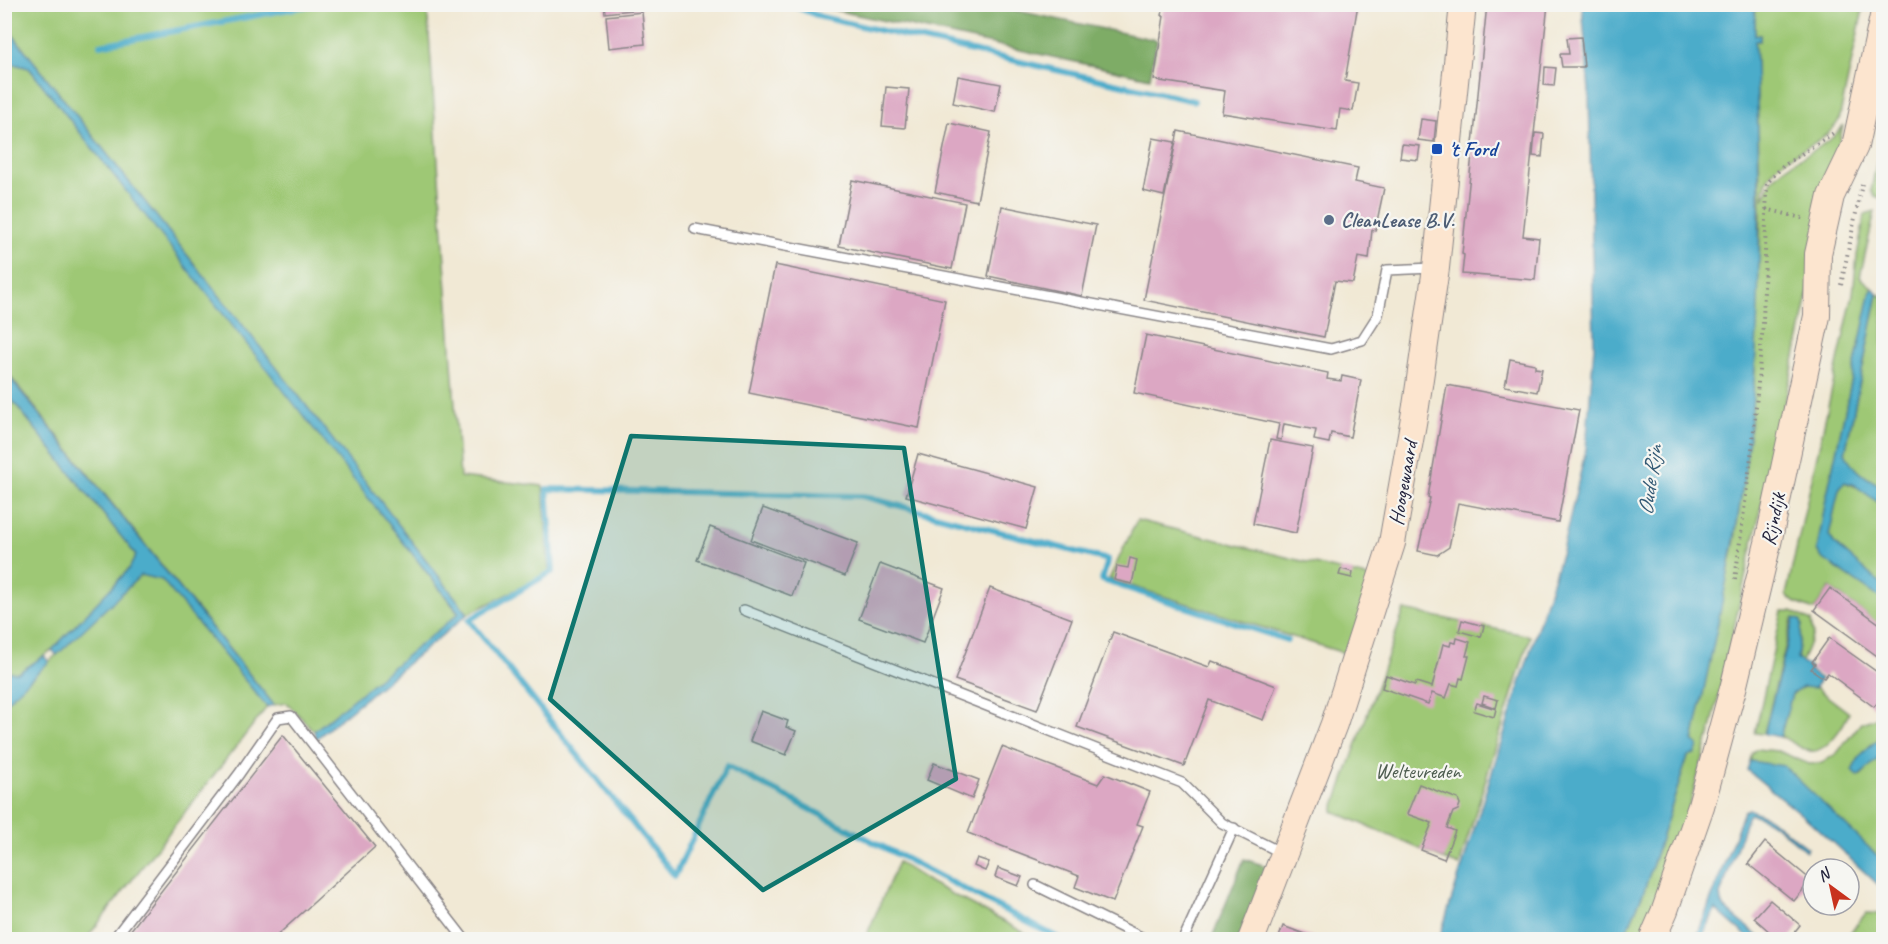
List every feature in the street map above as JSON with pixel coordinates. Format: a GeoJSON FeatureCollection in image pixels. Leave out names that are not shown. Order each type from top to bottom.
{"type":"FeatureCollection","features":[{"type":"Feature","properties":{"kind":"street","name":"Hoogewaard"},"geometry":{"type":"LineString","coordinates":[[1251,939],[1334,724],[1392,543],[1416,406],[1436,268],[1463,4]]}},
{"type":"Feature","properties":{"kind":"street","name":"Rijndijk"},"geometry":{"type":"LineString","coordinates":[[1652,939],[1665,910],[1701,806],[1734,685],[1768,543],[1817,316],[1818,254],[1831,196],[1855,146],[1884,12]]}},
{"type":"Feature","properties":{"kind":"lane"},"geometry":{"type":"LineString","coordinates":[[695,229],[1331,349],[1362,340],[1378,315],[1387,270],[1436,268]]}},
{"type":"Feature","properties":{"kind":"lane"},"geometry":{"type":"LineString","coordinates":[[744,610],[1182,783],[1222,823],[1285,854]]}},
{"type":"Feature","properties":{"kind":"lane"},"geometry":{"type":"LineString","coordinates":[[113,939],[239,774],[278,718],[291,716],[465,939]]}},
{"type":"Feature","properties":{"kind":"lane"},"geometry":{"type":"LineString","coordinates":[[1183,939],[1234,828]]}},
{"type":"Feature","properties":{"kind":"lane"},"geometry":{"type":"LineString","coordinates":[[1035,885],[1147,939]]}},
{"type":"Feature","properties":{"kind":"path"},"geometry":{"type":"LineString","coordinates":[[1734,585],[1753,441],[1763,324],[1767,183],[1783,166],[1834,133],[1838,127]]}},
{"type":"Feature","properties":{"kind":"highlighted area"},"geometry":{"type":"Polygon","coordinates":[[[631,436],[904,448],[956,779],[763,890],[550,699],[631,436]]]}},
{"type":"Feature","properties":{"kind":"green space"},"geometry":{"type":"Polygon","coordinates":[[[5,4],[427,5],[460,477],[543,486],[549,573],[468,614],[5,25],[5,4]]]}},
{"type":"Feature","properties":{"kind":"green space"},"geometry":{"type":"Polygon","coordinates":[[[818,5],[989,5],[1157,40],[1150,78],[818,5]]]}},
{"type":"Feature","properties":{"kind":"green space"},"geometry":{"type":"Polygon","coordinates":[[[1755,5],[1864,5],[1839,120],[1819,140],[1782,162],[1766,183],[1763,199],[1772,180],[1791,164],[1829,140],[1843,125],[1799,339],[1712,725],[1686,819],[1642,939],[1623,940],[1644,891],[1688,756],[1698,746],[1693,741],[1735,540],[1755,371],[1761,211],[1755,41],[1760,41],[1760,35],[1755,35],[1755,5]]]}},
{"type":"Feature","properties":{"kind":"green space"},"geometry":{"type":"Polygon","coordinates":[[[14,64],[29,68],[286,390],[459,614],[314,731],[287,703],[274,705],[5,370],[4,67],[14,64]]]}},
{"type":"Feature","properties":{"kind":"green space"},"geometry":{"type":"Polygon","coordinates":[[[1883,130],[1884,199],[1875,196],[1871,191],[1883,130]]]}},
{"type":"Feature","properties":{"kind":"green space"},"geometry":{"type":"Polygon","coordinates":[[[1875,211],[1860,277],[1874,289],[1871,290],[1817,550],[1822,558],[1883,600],[1883,627],[1830,588],[1814,610],[1794,602],[1786,595],[1853,294],[1857,255],[1865,214],[1875,211]]]}},
{"type":"Feature","properties":{"kind":"green space"},"geometry":{"type":"Polygon","coordinates":[[[1878,294],[1882,296],[1883,294],[1883,487],[1866,477],[1848,460],[1845,454],[1878,294]]]}},
{"type":"Feature","properties":{"kind":"green space"},"geometry":{"type":"Polygon","coordinates":[[[4,390],[136,555],[129,569],[52,650],[18,674],[8,672],[4,667],[4,390]]]}},
{"type":"Feature","properties":{"kind":"green space"},"geometry":{"type":"Polygon","coordinates":[[[1844,482],[1859,488],[1884,506],[1883,586],[1834,543],[1829,535],[1839,489],[1844,482]]]}},
{"type":"Feature","properties":{"kind":"green space"},"geometry":{"type":"Polygon","coordinates":[[[1137,520],[1375,579],[1347,654],[1109,579],[1137,520]]]}},
{"type":"Feature","properties":{"kind":"green space"},"geometry":{"type":"Polygon","coordinates":[[[141,575],[163,580],[267,707],[86,939],[5,940],[5,703],[141,575]]]}},
{"type":"Feature","properties":{"kind":"green space","name":"Weltevreden"},"geometry":{"type":"Polygon","coordinates":[[[1404,610],[1530,636],[1459,866],[1333,811],[1404,610]]]}},
{"type":"Feature","properties":{"kind":"green space"},"geometry":{"type":"Polygon","coordinates":[[[1782,611],[1792,611],[1811,621],[1813,634],[1802,662],[1797,659],[1802,624],[1792,619],[1764,734],[1755,733],[1782,611]]]}},
{"type":"Feature","properties":{"kind":"green space"},"geometry":{"type":"Polygon","coordinates":[[[1803,687],[1815,687],[1849,713],[1834,738],[1816,751],[1806,750],[1780,737],[1792,694],[1803,687]]]}},
{"type":"Feature","properties":{"kind":"green space"},"geometry":{"type":"Polygon","coordinates":[[[1883,706],[1883,737],[1865,751],[1852,771],[1861,775],[1874,761],[1883,756],[1883,861],[1784,767],[1750,761],[1756,749],[1778,751],[1809,764],[1822,763],[1837,753],[1861,723],[1880,717],[1883,706]]]}},
{"type":"Feature","properties":{"kind":"green space"},"geometry":{"type":"Polygon","coordinates":[[[1244,859],[1272,868],[1239,939],[1211,940],[1244,859]]]}},
{"type":"Feature","properties":{"kind":"green space"},"geometry":{"type":"Polygon","coordinates":[[[898,862],[931,883],[1036,939],[865,939],[898,862]]]}},
{"type":"Feature","properties":{"kind":"green space"},"geometry":{"type":"Polygon","coordinates":[[[1866,913],[1879,914],[1883,918],[1883,939],[1845,939],[1866,913]]]}},
{"type":"Feature","properties":{"kind":"water","name":"Oude Rijn"},"geometry":{"type":"Polygon","coordinates":[[[1582,5],[1755,5],[1755,35],[1760,35],[1760,41],[1755,41],[1759,283],[1750,428],[1740,507],[1693,741],[1698,746],[1695,754],[1688,756],[1644,891],[1623,939],[1439,939],[1562,551],[1586,449],[1594,346],[1589,91],[1582,5]]]}},
{"type":"Feature","properties":{"kind":"water"},"geometry":{"type":"Polygon","coordinates":[[[4,24],[291,386],[468,614],[316,739],[314,731],[459,613],[29,68],[14,64],[5,67],[4,24]]]}},
{"type":"Feature","properties":{"kind":"water"},"geometry":{"type":"Polygon","coordinates":[[[1874,289],[1878,294],[1845,453],[1857,469],[1883,487],[1883,506],[1853,484],[1844,482],[1839,489],[1829,535],[1834,543],[1883,586],[1883,600],[1822,558],[1817,550],[1871,290],[1874,289]]]}},
{"type":"Feature","properties":{"kind":"water"},"geometry":{"type":"Polygon","coordinates":[[[4,372],[274,705],[267,707],[162,580],[141,575],[57,655],[52,650],[129,569],[136,555],[5,391],[4,372]]]}},
{"type":"Feature","properties":{"kind":"water"},"geometry":{"type":"Polygon","coordinates":[[[1794,618],[1800,620],[1802,624],[1797,659],[1810,667],[1809,670],[1821,679],[1814,688],[1803,687],[1792,694],[1780,737],[1764,734],[1794,618]]]}},
{"type":"Feature","properties":{"kind":"water"},"geometry":{"type":"Polygon","coordinates":[[[44,656],[49,662],[5,703],[5,667],[8,672],[18,673],[44,656]]]}},
{"type":"Feature","properties":{"kind":"water"},"geometry":{"type":"Polygon","coordinates":[[[1883,737],[1883,756],[1858,776],[1852,771],[1858,760],[1868,747],[1883,737]]]}},
{"type":"Feature","properties":{"kind":"water"},"geometry":{"type":"Polygon","coordinates":[[[1750,761],[1784,766],[1883,861],[1883,889],[1861,869],[1861,857],[1848,857],[1808,820],[1747,770],[1750,761]]]}},
{"type":"Feature","properties":{"kind":"water"},"geometry":{"type":"Polygon","coordinates":[[[1749,809],[1767,817],[1808,848],[1806,851],[1766,820],[1748,815],[1720,895],[1725,908],[1761,939],[1750,939],[1715,909],[1702,939],[1696,939],[1744,811],[1749,809]]]}},
{"type":"Feature","properties":{"kind":"building"},"geometry":{"type":"Polygon","coordinates":[[[604,4],[641,4],[641,9],[605,13],[604,4]]]}},
{"type":"Feature","properties":{"kind":"building"},"geometry":{"type":"Polygon","coordinates":[[[1164,4],[1358,4],[1345,81],[1358,83],[1353,111],[1340,109],[1337,131],[1222,113],[1225,91],[1154,80],[1164,4]]]}},
{"type":"Feature","properties":{"kind":"building"},"geometry":{"type":"Polygon","coordinates":[[[1487,4],[1548,4],[1523,236],[1539,238],[1535,280],[1462,274],[1464,255],[1462,254],[1487,4]]]}},
{"type":"Feature","properties":{"kind":"building"},"geometry":{"type":"Polygon","coordinates":[[[642,12],[645,44],[609,48],[606,16],[642,12]]]}},
{"type":"Feature","properties":{"kind":"building"},"geometry":{"type":"Polygon","coordinates":[[[1581,37],[1584,67],[1562,67],[1560,54],[1569,54],[1567,38],[1581,37]]]}},
{"type":"Feature","properties":{"kind":"building"},"geometry":{"type":"Polygon","coordinates":[[[1545,67],[1556,68],[1554,86],[1544,85],[1545,67]]]}},
{"type":"Feature","properties":{"kind":"building"},"geometry":{"type":"Polygon","coordinates":[[[958,76],[1001,84],[995,112],[953,103],[958,76]]]}},
{"type":"Feature","properties":{"kind":"building"},"geometry":{"type":"Polygon","coordinates":[[[886,87],[909,89],[905,128],[882,126],[886,87]]]}},
{"type":"Feature","properties":{"kind":"building"},"geometry":{"type":"Polygon","coordinates":[[[1421,119],[1436,121],[1434,142],[1418,140],[1421,119]]]}},
{"type":"Feature","properties":{"kind":"building"},"geometry":{"type":"Polygon","coordinates":[[[949,123],[991,132],[977,201],[935,192],[949,123]]]}},
{"type":"Feature","properties":{"kind":"building"},"geometry":{"type":"Polygon","coordinates":[[[1178,131],[1358,168],[1355,182],[1384,188],[1375,231],[1372,230],[1369,259],[1358,257],[1353,283],[1335,281],[1324,337],[1144,300],[1178,131]]]}},
{"type":"Feature","properties":{"kind":"building"},"geometry":{"type":"Polygon","coordinates":[[[1535,133],[1544,134],[1542,157],[1533,156],[1535,133]]]}},
{"type":"Feature","properties":{"kind":"building"},"geometry":{"type":"Polygon","coordinates":[[[1153,138],[1175,142],[1164,196],[1143,191],[1153,138]]]}},
{"type":"Feature","properties":{"kind":"building"},"geometry":{"type":"Polygon","coordinates":[[[1402,144],[1420,146],[1418,160],[1400,158],[1402,144]]]}},
{"type":"Feature","properties":{"kind":"building"},"geometry":{"type":"Polygon","coordinates":[[[852,180],[965,203],[952,269],[839,246],[852,180]]]}},
{"type":"Feature","properties":{"kind":"building"},"geometry":{"type":"Polygon","coordinates":[[[1002,206],[1096,225],[1082,296],[988,276],[1002,206]]]}},
{"type":"Feature","properties":{"kind":"building"},"geometry":{"type":"Polygon","coordinates":[[[775,265],[945,300],[919,428],[749,393],[775,265]]]}},
{"type":"Feature","properties":{"kind":"building"},"geometry":{"type":"Polygon","coordinates":[[[1146,335],[1328,373],[1327,379],[1341,381],[1342,376],[1361,380],[1350,437],[1331,433],[1329,443],[1314,440],[1316,430],[1284,424],[1281,440],[1276,439],[1279,424],[1134,393],[1146,335]]]}},
{"type":"Feature","properties":{"kind":"building"},"geometry":{"type":"Polygon","coordinates":[[[1510,359],[1535,364],[1535,368],[1542,369],[1537,392],[1505,386],[1510,359]]]}},
{"type":"Feature","properties":{"kind":"building"},"geometry":{"type":"Polygon","coordinates":[[[1447,385],[1579,410],[1558,522],[1458,503],[1449,547],[1437,555],[1418,551],[1430,498],[1428,497],[1447,385]]]}},
{"type":"Feature","properties":{"kind":"building"},"geometry":{"type":"Polygon","coordinates":[[[1270,440],[1313,448],[1296,533],[1253,524],[1270,440]]]}},
{"type":"Feature","properties":{"kind":"building"},"geometry":{"type":"Polygon","coordinates":[[[918,454],[1038,487],[1026,529],[906,496],[918,454]]]}},
{"type":"Feature","properties":{"kind":"building"},"geometry":{"type":"Polygon","coordinates":[[[763,508],[858,543],[845,576],[751,540],[763,508]]]}},
{"type":"Feature","properties":{"kind":"building"},"geometry":{"type":"Polygon","coordinates":[[[710,527],[804,563],[792,596],[697,560],[710,527]]]}},
{"type":"Feature","properties":{"kind":"building"},"geometry":{"type":"Polygon","coordinates":[[[1130,558],[1137,560],[1132,584],[1114,580],[1117,566],[1128,568],[1130,558]]]}},
{"type":"Feature","properties":{"kind":"building"},"geometry":{"type":"Polygon","coordinates":[[[880,564],[944,588],[923,643],[859,619],[880,564]]]}},
{"type":"Feature","properties":{"kind":"building"},"geometry":{"type":"Polygon","coordinates":[[[1341,569],[1353,572],[1352,578],[1339,575],[1341,569]]]}},
{"type":"Feature","properties":{"kind":"building"},"geometry":{"type":"Polygon","coordinates":[[[990,588],[1072,619],[1037,710],[955,680],[990,588]]]}},
{"type":"Feature","properties":{"kind":"building"},"geometry":{"type":"Polygon","coordinates":[[[1830,588],[1884,627],[1884,654],[1880,658],[1814,610],[1830,588]]]}},
{"type":"Feature","properties":{"kind":"building"},"geometry":{"type":"Polygon","coordinates":[[[1462,620],[1484,626],[1481,637],[1459,631],[1462,620]]]}},
{"type":"Feature","properties":{"kind":"building"},"geometry":{"type":"Polygon","coordinates":[[[1113,632],[1209,667],[1212,661],[1276,686],[1263,720],[1209,700],[1184,766],[1077,727],[1113,632]]]}},
{"type":"Feature","properties":{"kind":"building"},"geometry":{"type":"Polygon","coordinates":[[[1457,638],[1470,642],[1466,656],[1469,656],[1463,679],[1460,678],[1458,686],[1451,684],[1446,698],[1432,693],[1428,704],[1382,688],[1386,675],[1415,685],[1416,682],[1432,687],[1443,644],[1450,646],[1451,642],[1456,643],[1457,638]]]}},
{"type":"Feature","properties":{"kind":"building"},"geometry":{"type":"Polygon","coordinates":[[[1829,638],[1884,677],[1884,695],[1874,707],[1828,673],[1824,678],[1811,669],[1815,664],[1812,662],[1829,638]]]}},
{"type":"Feature","properties":{"kind":"building"},"geometry":{"type":"Polygon","coordinates":[[[1484,696],[1498,700],[1496,708],[1482,703],[1484,696]]]}},
{"type":"Feature","properties":{"kind":"building"},"geometry":{"type":"Polygon","coordinates":[[[1477,703],[1496,709],[1494,717],[1474,711],[1477,703]]]}},
{"type":"Feature","properties":{"kind":"building"},"geometry":{"type":"Polygon","coordinates":[[[761,711],[788,721],[786,727],[796,731],[786,755],[750,741],[761,711]]]}},
{"type":"Feature","properties":{"kind":"building"},"geometry":{"type":"Polygon","coordinates":[[[283,735],[375,847],[272,940],[123,940],[283,735]]]}},
{"type":"Feature","properties":{"kind":"building"},"geometry":{"type":"Polygon","coordinates":[[[1002,747],[1098,784],[1105,774],[1150,792],[1137,824],[1143,826],[1113,902],[1075,887],[1079,876],[968,833],[1002,747]]]}},
{"type":"Feature","properties":{"kind":"building"},"geometry":{"type":"Polygon","coordinates":[[[934,763],[979,780],[972,799],[927,780],[934,763]]]}},
{"type":"Feature","properties":{"kind":"building"},"geometry":{"type":"Polygon","coordinates":[[[1419,784],[1458,799],[1460,804],[1458,810],[1453,812],[1447,828],[1455,831],[1444,859],[1421,850],[1432,823],[1407,814],[1419,784]]]}},
{"type":"Feature","properties":{"kind":"building"},"geometry":{"type":"Polygon","coordinates":[[[1765,842],[1801,872],[1801,892],[1794,901],[1748,864],[1765,842]]]}},
{"type":"Feature","properties":{"kind":"building"},"geometry":{"type":"Polygon","coordinates":[[[977,858],[989,862],[985,871],[974,866],[977,858]]]}},
{"type":"Feature","properties":{"kind":"building"},"geometry":{"type":"Polygon","coordinates":[[[998,868],[1022,877],[1018,886],[995,877],[998,868]]]}},
{"type":"Feature","properties":{"kind":"building"},"geometry":{"type":"Polygon","coordinates":[[[1770,900],[1800,925],[1788,940],[1779,940],[1754,918],[1770,900]]]}},
{"type":"Feature","properties":{"kind":"building"},"geometry":{"type":"Polygon","coordinates":[[[1283,926],[1318,939],[1318,940],[1278,940],[1283,926]]]}},
{"type":"Feature","properties":{"kind":"waterway"},"geometry":{"type":"LineString","coordinates":[[100,45],[316,4]]}},
{"type":"Feature","properties":{"kind":"waterway"},"geometry":{"type":"LineString","coordinates":[[789,4],[821,17],[1194,101]]}},
{"type":"Feature","properties":{"kind":"waterway"},"geometry":{"type":"LineString","coordinates":[[1062,940],[727,766],[675,876],[469,620],[553,571],[547,489],[862,496],[1108,560],[1102,580],[1287,640]]}},
{"type":"Feature","properties":{"kind":"place","name":"'t Ford"},"geometry":{"type":"Point","coordinates":[1437,149]}},
{"type":"Feature","properties":{"kind":"place","name":"CleanLease B.V."},"geometry":{"type":"Point","coordinates":[1329,220]}}]}
